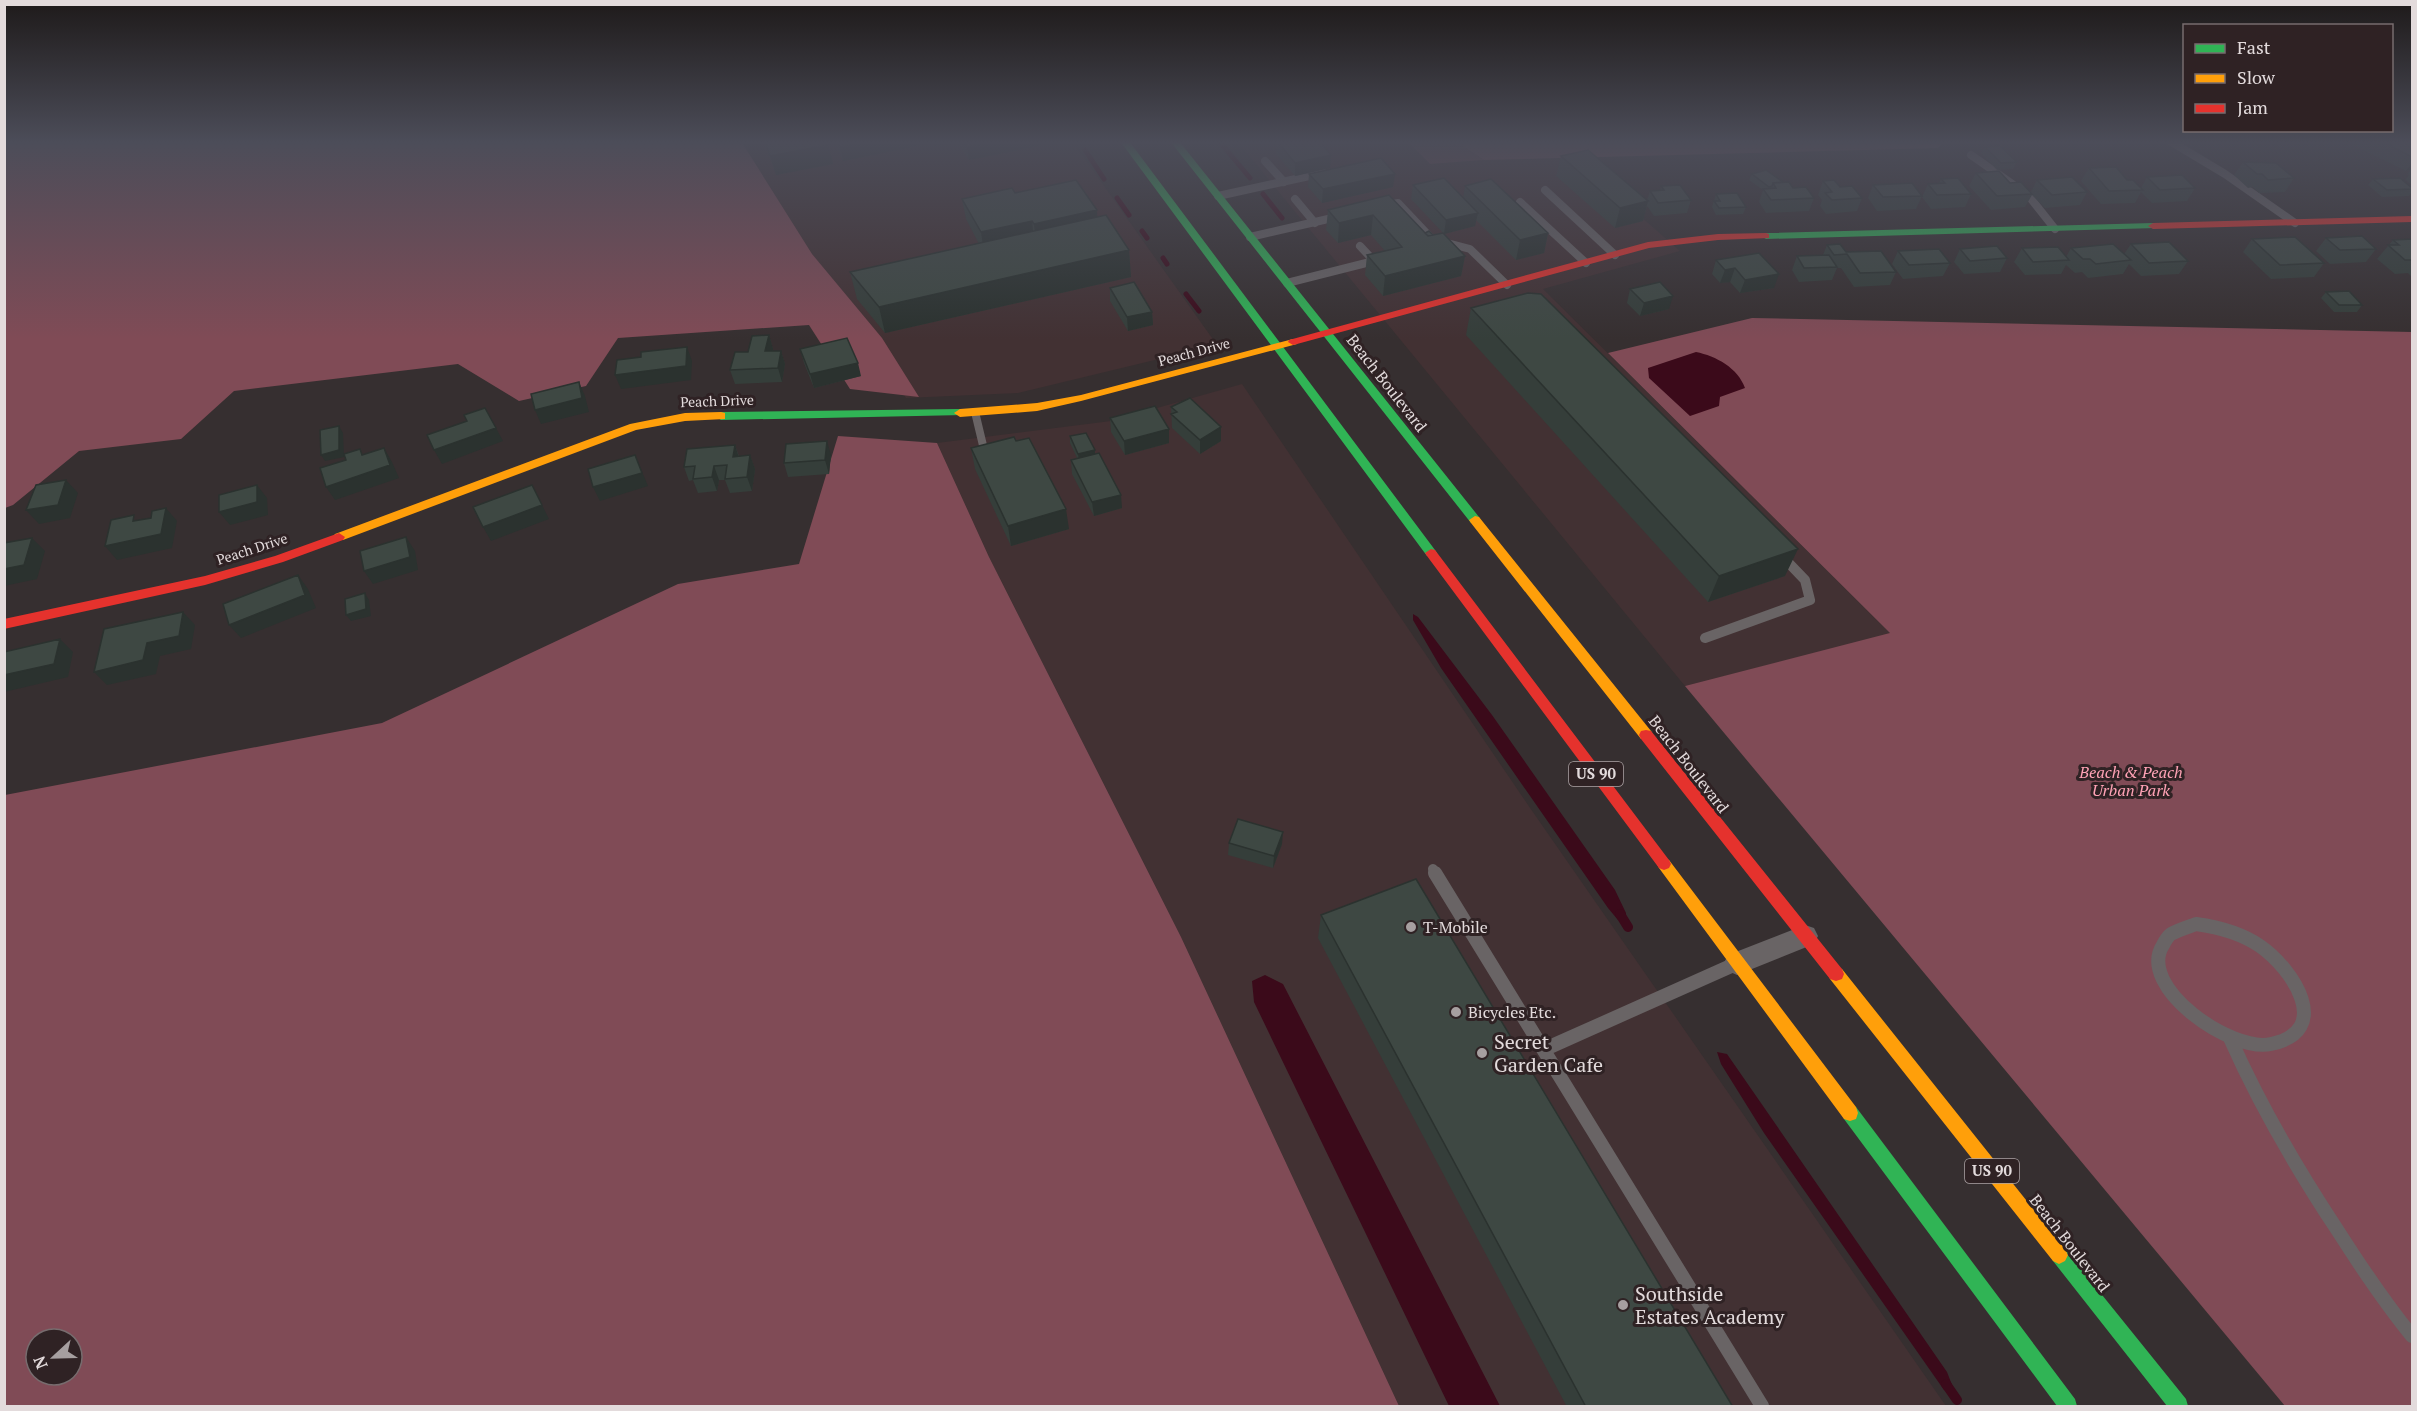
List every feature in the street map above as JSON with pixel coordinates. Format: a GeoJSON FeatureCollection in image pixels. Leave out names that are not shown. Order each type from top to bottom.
{"type":"FeatureCollection","features":[{"type":"Feature","properties":{"kind":"main road","name":"US 90"},"geometry":{"type":"LineString","coordinates":[[1173,207],[2068,1407]]}},
{"type":"Feature","properties":{"kind":"main road","name":"Beach Boulevard"},"geometry":{"type":"LineString","coordinates":[[1226,207],[2179,1407]]}},
{"type":"Feature","properties":{"kind":"main road","name":"Peach Drive"},"geometry":{"type":"LineString","coordinates":[[4,624],[135,598],[271,562],[633,427],[685,417],[975,412],[1037,407],[1081,398],[1278,346],[1648,245],[1699,238],[2412,219]]}},
{"type":"Feature","properties":{"kind":"street"},"geometry":{"type":"LineString","coordinates":[[1737,963],[1806,936]]}},
{"type":"Feature","properties":{"kind":"lane"},"geometry":{"type":"LineString","coordinates":[[1302,207],[1315,223]]}},
{"type":"Feature","properties":{"kind":"lane"},"geometry":{"type":"LineString","coordinates":[[1377,208],[1381,207]]}},
{"type":"Feature","properties":{"kind":"lane"},"geometry":{"type":"LineString","coordinates":[[1402,207],[1432,239],[1470,249],[1507,285]]}},
{"type":"Feature","properties":{"kind":"lane"},"geometry":{"type":"LineString","coordinates":[[1525,207],[1586,263]]}},
{"type":"Feature","properties":{"kind":"lane"},"geometry":{"type":"LineString","coordinates":[[1563,207],[1615,255]]}},
{"type":"Feature","properties":{"kind":"lane"},"geometry":{"type":"LineString","coordinates":[[2037,207],[2055,229]]}},
{"type":"Feature","properties":{"kind":"lane"},"geometry":{"type":"LineString","coordinates":[[2272,207],[2295,223]]}},
{"type":"Feature","properties":{"kind":"lane"},"geometry":{"type":"LineString","coordinates":[[1250,237],[1346,215]]}},
{"type":"Feature","properties":{"kind":"lane"},"geometry":{"type":"LineString","coordinates":[[1287,283],[1374,261],[1360,246]]}},
{"type":"Feature","properties":{"kind":"lane"},"geometry":{"type":"LineString","coordinates":[[975,412],[987,460]]}},
{"type":"Feature","properties":{"kind":"lane"},"geometry":{"type":"LineString","coordinates":[[1705,638],[1810,600],[1805,580],[1772,546]]}},
{"type":"Feature","properties":{"kind":"lane"},"geometry":{"type":"LineString","coordinates":[[1433,869],[1762,1407]]}},
{"type":"Feature","properties":{"kind":"lane"},"geometry":{"type":"LineString","coordinates":[[2230,1038],[2263,1045],[2283,1042],[2297,1033],[2304,1019],[2304,1001],[2296,982],[2281,963],[2262,946],[2240,934],[2196,924],[2178,928],[2166,936],[2159,949],[2158,965],[2164,983],[2177,1002],[2195,1018],[2216,1033],[2230,1038],[2243,1071],[2304,1181],[2387,1306],[2412,1336]]}},
{"type":"Feature","properties":{"kind":"lane"},"geometry":{"type":"LineString","coordinates":[[1545,1049],[1737,963]]}},
{"type":"Feature","properties":{"kind":"shaded area"},"geometry":{"type":"Polygon","coordinates":[[[775,207],[1119,207],[1217,345],[1018,393],[906,398],[843,299],[775,207]]]}},
{"type":"Feature","properties":{"kind":"shaded area"},"geometry":{"type":"Polygon","coordinates":[[[1291,207],[1630,207],[1680,251],[1543,289],[1891,634],[1685,686],[1291,207]]]}},
{"type":"Feature","properties":{"kind":"shaded area"},"geometry":{"type":"Polygon","coordinates":[[[1696,352],[1711,356],[1732,369],[1745,388],[1720,397],[1719,406],[1690,416],[1649,378],[1648,368],[1696,352]]]}},
{"type":"Feature","properties":{"kind":"shaded area"},"geometry":{"type":"Polygon","coordinates":[[[1242,384],[1528,805],[1946,1406],[1399,1406],[1181,937],[989,557],[937,443],[1111,421],[1242,384]]]}},
{"type":"Feature","properties":{"kind":"shaded area"},"geometry":{"type":"Polygon","coordinates":[[[1413,614],[1418,617],[1492,715],[1615,890],[1626,913],[1625,922],[1618,920],[1608,908],[1441,668],[1413,620],[1413,614]]]}},
{"type":"Feature","properties":{"kind":"shaded area"},"geometry":{"type":"Polygon","coordinates":[[[1265,975],[1283,984],[1500,1406],[1449,1406],[1254,1002],[1252,981],[1265,975]]]}},
{"type":"Feature","properties":{"kind":"shaded area"},"geometry":{"type":"Polygon","coordinates":[[[1717,1052],[1727,1054],[1947,1372],[1954,1390],[1950,1393],[1944,1390],[1764,1133],[1721,1064],[1717,1052]]]}},
{"type":"Feature","properties":{"kind":"green space"},"geometry":{"type":"Polygon","coordinates":[[[5,207],[782,207],[812,254],[882,338],[919,397],[850,389],[809,325],[618,338],[586,386],[519,401],[458,364],[234,391],[181,439],[79,451],[13,505],[5,508],[5,207]]]}},
{"type":"Feature","properties":{"kind":"green space","name":"Beach & Peach Urban Park"},"geometry":{"type":"Polygon","coordinates":[[[1752,318],[2412,332],[2412,1406],[2285,1406],[1685,686],[1890,633],[1608,353],[1752,318]]]}},
{"type":"Feature","properties":{"kind":"green space"},"geometry":{"type":"Polygon","coordinates":[[[838,436],[937,443],[989,557],[1181,937],[1399,1406],[5,1406],[5,795],[382,723],[678,584],[799,564],[838,436]]]}},
{"type":"Feature","properties":{"kind":"building"},"geometry":{"type":"Polygon","coordinates":[[[967,207],[1095,207],[1097,210],[1034,224],[1032,221],[981,232],[967,207]]]}},
{"type":"Feature","properties":{"kind":"building"},"geometry":{"type":"Polygon","coordinates":[[[1341,207],[1400,207],[1428,236],[1443,233],[1465,256],[1385,276],[1367,255],[1402,247],[1373,215],[1339,223],[1328,210],[1341,207]]]}},
{"type":"Feature","properties":{"kind":"building"},"geometry":{"type":"Polygon","coordinates":[[[1434,207],[1472,207],[1478,213],[1446,220],[1434,207]]]}},
{"type":"Feature","properties":{"kind":"building"},"geometry":{"type":"Polygon","coordinates":[[[1486,207],[1520,207],[1548,233],[1520,240],[1486,207]]]}},
{"type":"Feature","properties":{"kind":"building"},"geometry":{"type":"Polygon","coordinates":[[[1106,215],[1129,250],[879,307],[850,272],[1106,215]]]}},
{"type":"Feature","properties":{"kind":"building"},"geometry":{"type":"Polygon","coordinates":[[[2362,236],[2376,249],[2340,250],[2326,238],[2362,236]]]}},
{"type":"Feature","properties":{"kind":"building"},"geometry":{"type":"Polygon","coordinates":[[[2295,237],[2324,263],[2280,265],[2252,239],[2295,237]]]}},
{"type":"Feature","properties":{"kind":"building"},"geometry":{"type":"Polygon","coordinates":[[[2412,239],[2412,260],[2405,260],[2388,245],[2399,245],[2393,240],[2412,239]]]}},
{"type":"Feature","properties":{"kind":"building"},"geometry":{"type":"Polygon","coordinates":[[[2169,242],[2188,261],[2149,263],[2131,244],[2169,242]]]}},
{"type":"Feature","properties":{"kind":"building"},"geometry":{"type":"Polygon","coordinates":[[[1840,244],[1846,252],[1881,251],[1896,272],[1860,273],[1847,254],[1834,255],[1827,245],[1840,244]]]}},
{"type":"Feature","properties":{"kind":"building"},"geometry":{"type":"Polygon","coordinates":[[[2113,244],[2131,260],[2096,264],[2090,259],[2083,259],[2071,248],[2113,244]]]}},
{"type":"Feature","properties":{"kind":"building"},"geometry":{"type":"Polygon","coordinates":[[[1997,246],[2007,258],[1970,261],[1960,249],[1997,246]]]}},
{"type":"Feature","properties":{"kind":"building"},"geometry":{"type":"Polygon","coordinates":[[[2058,247],[2069,260],[2033,262],[2022,248],[2058,247]]]}},
{"type":"Feature","properties":{"kind":"building"},"geometry":{"type":"Polygon","coordinates":[[[1939,249],[1950,263],[1909,265],[1898,251],[1939,249]]]}},
{"type":"Feature","properties":{"kind":"building"},"geometry":{"type":"Polygon","coordinates":[[[1759,253],[1779,274],[1745,280],[1735,268],[1725,270],[1716,260],[1759,253]]]}},
{"type":"Feature","properties":{"kind":"building"},"geometry":{"type":"Polygon","coordinates":[[[1829,255],[1837,267],[1804,268],[1797,256],[1829,255]]]}},
{"type":"Feature","properties":{"kind":"building"},"geometry":{"type":"Polygon","coordinates":[[[1134,282],[1152,312],[1127,317],[1110,288],[1134,282]]]}},
{"type":"Feature","properties":{"kind":"building"},"geometry":{"type":"Polygon","coordinates":[[[1660,282],[1673,296],[1644,303],[1630,289],[1660,282]]]}},
{"type":"Feature","properties":{"kind":"building"},"geometry":{"type":"Polygon","coordinates":[[[2349,291],[2362,305],[2339,305],[2326,292],[2349,291]]]}},
{"type":"Feature","properties":{"kind":"building"},"geometry":{"type":"Polygon","coordinates":[[[1528,293],[1541,294],[1798,549],[1719,576],[1471,308],[1528,293]]]}},
{"type":"Feature","properties":{"kind":"building"},"geometry":{"type":"Polygon","coordinates":[[[769,335],[765,351],[781,351],[778,368],[730,370],[735,352],[748,352],[752,336],[769,335]]]}},
{"type":"Feature","properties":{"kind":"building"},"geometry":{"type":"Polygon","coordinates":[[[847,338],[858,363],[810,374],[800,349],[847,338]]]}},
{"type":"Feature","properties":{"kind":"building"},"geometry":{"type":"Polygon","coordinates":[[[687,347],[686,366],[615,375],[617,360],[641,357],[641,352],[687,347]]]}},
{"type":"Feature","properties":{"kind":"building"},"geometry":{"type":"Polygon","coordinates":[[[579,382],[582,398],[535,410],[531,394],[579,382]]]}},
{"type":"Feature","properties":{"kind":"building"},"geometry":{"type":"Polygon","coordinates":[[[1190,398],[1221,427],[1200,440],[1171,414],[1177,412],[1171,407],[1190,398]]]}},
{"type":"Feature","properties":{"kind":"building"},"geometry":{"type":"Polygon","coordinates":[[[1155,406],[1169,429],[1124,441],[1110,418],[1155,406]]]}},
{"type":"Feature","properties":{"kind":"building"},"geometry":{"type":"Polygon","coordinates":[[[485,408],[496,428],[434,450],[427,435],[467,421],[464,415],[485,408]]]}},
{"type":"Feature","properties":{"kind":"building"},"geometry":{"type":"Polygon","coordinates":[[[339,426],[339,450],[321,455],[320,430],[339,426]]]}},
{"type":"Feature","properties":{"kind":"building"},"geometry":{"type":"Polygon","coordinates":[[[1086,433],[1095,450],[1078,454],[1070,436],[1086,433]]]}},
{"type":"Feature","properties":{"kind":"building"},"geometry":{"type":"Polygon","coordinates":[[[1014,437],[1016,441],[1029,438],[1066,509],[1008,526],[971,448],[1014,437]]]}},
{"type":"Feature","properties":{"kind":"building"},"geometry":{"type":"Polygon","coordinates":[[[827,441],[825,460],[784,463],[786,444],[827,441]]]}},
{"type":"Feature","properties":{"kind":"building"},"geometry":{"type":"Polygon","coordinates":[[[735,445],[733,457],[750,455],[747,477],[725,479],[727,465],[714,466],[712,477],[693,479],[695,466],[684,467],[687,449],[735,445]]]}},
{"type":"Feature","properties":{"kind":"building"},"geometry":{"type":"Polygon","coordinates":[[[384,448],[390,465],[326,487],[320,468],[346,460],[344,454],[360,449],[362,455],[384,448]]]}},
{"type":"Feature","properties":{"kind":"building"},"geometry":{"type":"Polygon","coordinates":[[[1099,453],[1121,495],[1092,502],[1071,460],[1099,453]]]}},
{"type":"Feature","properties":{"kind":"building"},"geometry":{"type":"Polygon","coordinates":[[[635,455],[642,473],[593,487],[588,469],[635,455]]]}},
{"type":"Feature","properties":{"kind":"building"},"geometry":{"type":"Polygon","coordinates":[[[66,480],[58,505],[26,510],[36,485],[66,480]]]}},
{"type":"Feature","properties":{"kind":"building"},"geometry":{"type":"Polygon","coordinates":[[[257,485],[257,502],[219,512],[219,495],[257,485]]]}},
{"type":"Feature","properties":{"kind":"building"},"geometry":{"type":"Polygon","coordinates":[[[532,485],[542,505],[483,527],[473,507],[532,485]]]}},
{"type":"Feature","properties":{"kind":"building"},"geometry":{"type":"Polygon","coordinates":[[[166,508],[161,534],[105,546],[111,520],[134,515],[133,521],[151,518],[152,511],[166,508]]]}},
{"type":"Feature","properties":{"kind":"building"},"geometry":{"type":"Polygon","coordinates":[[[406,537],[410,557],[364,571],[360,551],[406,537]]]}},
{"type":"Feature","properties":{"kind":"building"},"geometry":{"type":"Polygon","coordinates":[[[32,538],[24,565],[4,569],[4,543],[32,538]]]}},
{"type":"Feature","properties":{"kind":"building"},"geometry":{"type":"Polygon","coordinates":[[[298,575],[305,595],[229,625],[223,604],[298,575]]]}},
{"type":"Feature","properties":{"kind":"building"},"geometry":{"type":"Polygon","coordinates":[[[365,593],[366,609],[346,615],[345,599],[365,593]]]}},
{"type":"Feature","properties":{"kind":"building"},"geometry":{"type":"Polygon","coordinates":[[[183,612],[179,636],[147,643],[143,660],[94,672],[104,629],[183,612]]]}},
{"type":"Feature","properties":{"kind":"building"},"geometry":{"type":"Polygon","coordinates":[[[60,639],[54,664],[4,675],[4,652],[60,639]]]}},
{"type":"Feature","properties":{"kind":"building"},"geometry":{"type":"Polygon","coordinates":[[[1238,819],[1283,832],[1274,856],[1229,843],[1238,819]]]}},
{"type":"Feature","properties":{"kind":"building"},"geometry":{"type":"Polygon","coordinates":[[[1416,879],[1733,1407],[1586,1407],[1321,915],[1416,879]]]}},
{"type":"Feature","properties":{"kind":"waterway"},"geometry":{"type":"LineString","coordinates":[[1123,207],[1129,215]]}},
{"type":"Feature","properties":{"kind":"waterway"},"geometry":{"type":"LineString","coordinates":[[1273,207],[1282,218]]}},
{"type":"Feature","properties":{"kind":"waterway"},"geometry":{"type":"LineString","coordinates":[[1142,231],[1147,238]]}},
{"type":"Feature","properties":{"kind":"waterway"},"geometry":{"type":"LineString","coordinates":[[1163,258],[1167,264]]}},
{"type":"Feature","properties":{"kind":"waterway"},"geometry":{"type":"LineString","coordinates":[[1186,294],[1199,311]]}},
{"type":"Feature","properties":{"kind":"waterway"},"geometry":{"type":"LineString","coordinates":[[1620,914],[1628,927]]}},
{"type":"Feature","properties":{"kind":"waterway"},"geometry":{"type":"LineString","coordinates":[[1946,1384],[1957,1400]]}},
{"type":"Feature","properties":{"kind":"traffic: fast"},"geometry":{"type":"LineString","coordinates":[[1173,207],[1431,553]]}},
{"type":"Feature","properties":{"kind":"traffic: fast"},"geometry":{"type":"LineString","coordinates":[[1226,207],[1475,520]]}},
{"type":"Feature","properties":{"kind":"traffic: fast"},"geometry":{"type":"LineString","coordinates":[[1766,236],[2153,226]]}},
{"type":"Feature","properties":{"kind":"traffic: fast"},"geometry":{"type":"LineString","coordinates":[[721,416],[960,413]]}},
{"type":"Feature","properties":{"kind":"traffic: fast"},"geometry":{"type":"LineString","coordinates":[[1850,1113],[2068,1406]]}},
{"type":"Feature","properties":{"kind":"traffic: fast"},"geometry":{"type":"LineString","coordinates":[[2059,1255],[2179,1406]]}},
{"type":"Feature","properties":{"kind":"traffic: slow"},"geometry":{"type":"LineString","coordinates":[[960,413],[1037,407],[1081,398],[1293,342]]}},
{"type":"Feature","properties":{"kind":"traffic: slow"},"geometry":{"type":"LineString","coordinates":[[339,537],[634,427],[685,417],[721,416]]}},
{"type":"Feature","properties":{"kind":"traffic: slow"},"geometry":{"type":"LineString","coordinates":[[1475,520],[1646,735]]}},
{"type":"Feature","properties":{"kind":"traffic: slow"},"geometry":{"type":"LineString","coordinates":[[1664,864],[1850,1113]]}},
{"type":"Feature","properties":{"kind":"traffic: slow"},"geometry":{"type":"LineString","coordinates":[[1836,974],[2059,1255]]}},
{"type":"Feature","properties":{"kind":"traffic: jam"},"geometry":{"type":"LineString","coordinates":[[2153,226],[2412,219]]}},
{"type":"Feature","properties":{"kind":"traffic: jam"},"geometry":{"type":"LineString","coordinates":[[1293,342],[1648,245],[1718,237],[1766,236]]}},
{"type":"Feature","properties":{"kind":"traffic: jam"},"geometry":{"type":"LineString","coordinates":[[4,624],[205,581],[279,559],[339,537]]}},
{"type":"Feature","properties":{"kind":"traffic: jam"},"geometry":{"type":"LineString","coordinates":[[1431,553],[1664,864]]}},
{"type":"Feature","properties":{"kind":"traffic: jam"},"geometry":{"type":"LineString","coordinates":[[1646,735],[1836,974]]}},
{"type":"Feature","properties":{"kind":"place","name":"T-Mobile"},"geometry":{"type":"Point","coordinates":[1411,927]}},
{"type":"Feature","properties":{"kind":"place","name":"Bicycles Etc."},"geometry":{"type":"Point","coordinates":[1456,1012]}},
{"type":"Feature","properties":{"kind":"place","name":"Secret Garden Cafe"},"geometry":{"type":"Point","coordinates":[1482,1053]}},
{"type":"Feature","properties":{"kind":"place","name":"Southside Estates Academy"},"geometry":{"type":"Point","coordinates":[1623,1305]}}]}
